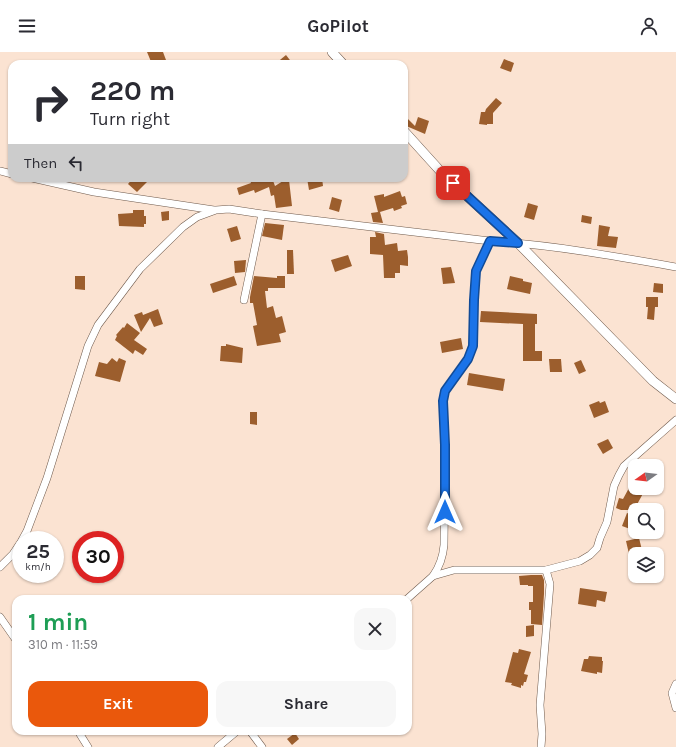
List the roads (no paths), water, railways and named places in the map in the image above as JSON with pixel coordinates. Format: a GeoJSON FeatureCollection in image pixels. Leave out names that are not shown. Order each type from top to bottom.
{"type":"FeatureCollection","features":[{"type":"Feature","properties":{"kind":"street"},"geometry":{"type":"LineString","coordinates":[[332,52],[339,60]]}},
{"type":"Feature","properties":{"kind":"street"},"geometry":{"type":"LineString","coordinates":[[408,135],[442,172],[518,243],[653,381],[676,399]]}},
{"type":"Feature","properties":{"kind":"street"},"geometry":{"type":"LineString","coordinates":[[50,182],[94,192],[216,210],[229,209],[490,241],[518,243],[620,257],[676,267]]}},
{"type":"Feature","properties":{"kind":"street"},"geometry":{"type":"LineString","coordinates":[[27,531],[47,478],[88,346],[98,326],[140,269],[162,247],[183,227],[197,217],[216,210]]}},
{"type":"Feature","properties":{"kind":"street"},"geometry":{"type":"LineString","coordinates":[[244,300],[262,214]]}},
{"type":"Feature","properties":{"kind":"street"},"geometry":{"type":"LineString","coordinates":[[412,595],[433,576],[440,565],[443,556],[445,456],[443,401],[445,391],[468,359],[473,346],[476,271],[490,241]]}},
{"type":"Feature","properties":{"kind":"street"},"geometry":{"type":"LineString","coordinates":[[433,576],[454,570],[546,570],[580,561],[590,555],[597,548],[607,522],[614,486],[624,466],[676,420]]}},
{"type":"Feature","properties":{"kind":"street"},"geometry":{"type":"LineString","coordinates":[[0,567],[12,554]]}},
{"type":"Feature","properties":{"kind":"street"},"geometry":{"type":"LineString","coordinates":[[541,747],[542,734],[540,704],[550,584],[546,570]]}},
{"type":"Feature","properties":{"kind":"street"},"geometry":{"type":"LineString","coordinates":[[0,617],[12,634]]}},
{"type":"Feature","properties":{"kind":"street"},"geometry":{"type":"LineString","coordinates":[[676,684],[672,693],[676,708]]}},
{"type":"Feature","properties":{"kind":"street"},"geometry":{"type":"LineString","coordinates":[[80,735],[88,747]]}},
{"type":"Feature","properties":{"kind":"street"},"geometry":{"type":"LineString","coordinates":[[218,747],[232,735]]}},
{"type":"Feature","properties":{"kind":"street"},"geometry":{"type":"LineString","coordinates":[[253,735],[262,747]]}}]}
